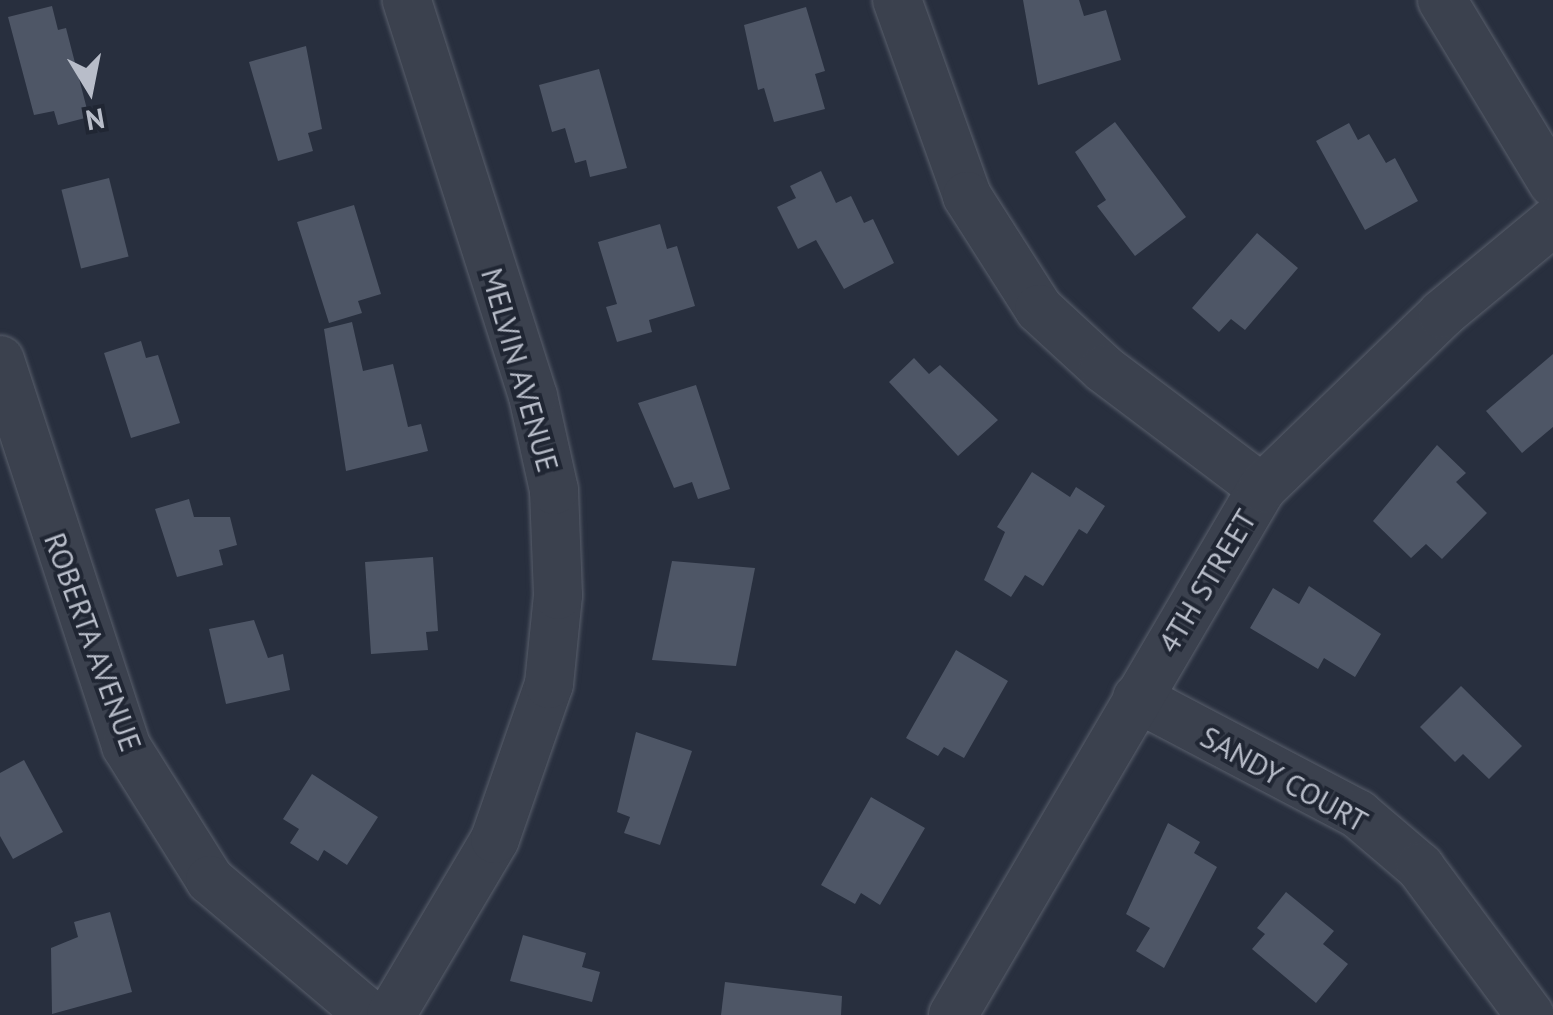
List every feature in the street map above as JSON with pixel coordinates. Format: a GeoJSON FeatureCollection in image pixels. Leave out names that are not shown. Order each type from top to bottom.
{"type":"FeatureCollection","features":[{"type":"Feature","properties":{"kind":"street","name":"MELVIN AVENUE"},"geometry":{"type":"LineString","coordinates":[[391,1015],[495,839],[550,684],[558,595],[554,490],[534,396],[407,0]]}},
{"type":"Feature","properties":{"kind":"street"},"geometry":{"type":"LineString","coordinates":[[897,0],[967,196],[1039,309],[1104,369],[1262,488]]}},
{"type":"Feature","properties":{"kind":"street"},"geometry":{"type":"LineString","coordinates":[[1442,0],[1553,183]]}},
{"type":"Feature","properties":{"kind":"street","name":"4TH STREET"},"geometry":{"type":"LineString","coordinates":[[954,1015],[1262,488],[1416,338],[1553,222]]}},
{"type":"Feature","properties":{"kind":"street","name":"ROBERTA AVENUE"},"geometry":{"type":"LineString","coordinates":[[0,360],[126,746],[210,880],[370,1015]]}},
{"type":"Feature","properties":{"kind":"street","name":"SANDY COURT"},"geometry":{"type":"LineString","coordinates":[[1137,698],[1358,814],[1420,867],[1530,1015]]}},
{"type":"Feature","properties":{"kind":"building"},"geometry":{"type":"Polygon","coordinates":[[[1023,0],[1079,0],[1084,16],[1106,10],[1121,60],[1038,85],[1023,0]]]}},
{"type":"Feature","properties":{"kind":"building"},"geometry":{"type":"Polygon","coordinates":[[[52,6],[58,30],[66,28],[89,117],[58,125],[54,111],[34,115],[8,17],[52,6]]]}},
{"type":"Feature","properties":{"kind":"building"},"geometry":{"type":"Polygon","coordinates":[[[806,7],[825,71],[815,74],[825,109],[774,122],[764,88],[758,90],[744,25],[806,7]]]}},
{"type":"Feature","properties":{"kind":"building"},"geometry":{"type":"Polygon","coordinates":[[[306,46],[322,129],[308,133],[313,151],[278,161],[249,62],[306,46]]]}},
{"type":"Feature","properties":{"kind":"building"},"geometry":{"type":"Polygon","coordinates":[[[599,69],[627,168],[590,177],[586,160],[575,163],[565,128],[552,132],[539,85],[599,69]]]}},
{"type":"Feature","properties":{"kind":"building"},"geometry":{"type":"Polygon","coordinates":[[[1115,122],[1186,217],[1135,256],[1097,206],[1106,200],[1075,152],[1115,122]]]}},
{"type":"Feature","properties":{"kind":"building"},"geometry":{"type":"Polygon","coordinates":[[[1349,123],[1358,140],[1369,134],[1386,163],[1395,158],[1418,201],[1365,230],[1316,141],[1349,123]]]}},
{"type":"Feature","properties":{"kind":"building"},"geometry":{"type":"Polygon","coordinates":[[[821,171],[836,203],[851,196],[864,223],[873,219],[894,263],[844,289],[816,240],[798,249],[777,207],[796,198],[790,186],[821,171]]]}},
{"type":"Feature","properties":{"kind":"building"},"geometry":{"type":"Polygon","coordinates":[[[109,178],[129,257],[81,268],[61,190],[109,178]]]}},
{"type":"Feature","properties":{"kind":"building"},"geometry":{"type":"Polygon","coordinates":[[[354,205],[381,294],[358,301],[362,313],[329,323],[297,222],[354,205]]]}},
{"type":"Feature","properties":{"kind":"building"},"geometry":{"type":"Polygon","coordinates":[[[660,224],[667,249],[677,246],[695,306],[649,320],[652,332],[617,342],[606,307],[617,304],[598,242],[660,224]]]}},
{"type":"Feature","properties":{"kind":"building"},"geometry":{"type":"Polygon","coordinates":[[[1257,233],[1298,268],[1245,330],[1231,319],[1219,332],[1192,308],[1257,233]]]}},
{"type":"Feature","properties":{"kind":"building"},"geometry":{"type":"Polygon","coordinates":[[[352,322],[363,371],[393,364],[408,427],[421,424],[428,451],[346,471],[324,329],[352,322]]]}},
{"type":"Feature","properties":{"kind":"building"},"geometry":{"type":"Polygon","coordinates":[[[141,341],[146,358],[158,355],[180,423],[131,438],[104,353],[141,341]]]}},
{"type":"Feature","properties":{"kind":"building"},"geometry":{"type":"Polygon","coordinates":[[[1553,354],[1553,427],[1522,453],[1486,411],[1553,354]]]}},
{"type":"Feature","properties":{"kind":"building"},"geometry":{"type":"Polygon","coordinates":[[[914,358],[929,374],[940,365],[998,420],[958,456],[889,382],[914,358]]]}},
{"type":"Feature","properties":{"kind":"building"},"geometry":{"type":"Polygon","coordinates":[[[696,385],[730,489],[698,499],[692,482],[674,488],[638,403],[696,385]]]}},
{"type":"Feature","properties":{"kind":"building"},"geometry":{"type":"Polygon","coordinates":[[[1437,445],[1466,473],[1456,482],[1487,513],[1442,559],[1426,544],[1411,558],[1373,521],[1437,445]]]}},
{"type":"Feature","properties":{"kind":"building"},"geometry":{"type":"Polygon","coordinates":[[[1032,472],[1070,497],[1076,487],[1105,506],[1087,534],[1079,529],[1043,586],[1025,575],[1011,597],[984,580],[1005,532],[997,527],[1032,472]]]}},
{"type":"Feature","properties":{"kind":"building"},"geometry":{"type":"Polygon","coordinates":[[[189,499],[194,517],[230,517],[237,545],[219,550],[223,565],[177,577],[155,509],[189,499]]]}},
{"type":"Feature","properties":{"kind":"building"},"geometry":{"type":"Polygon","coordinates":[[[433,557],[438,631],[426,632],[428,650],[371,654],[365,562],[433,557]]]}},
{"type":"Feature","properties":{"kind":"building"},"geometry":{"type":"Polygon","coordinates":[[[672,561],[755,568],[736,666],[652,660],[672,561]]]}},
{"type":"Feature","properties":{"kind":"building"},"geometry":{"type":"Polygon","coordinates":[[[1309,586],[1381,634],[1355,677],[1324,658],[1318,669],[1250,628],[1273,588],[1299,604],[1309,586]]]}},
{"type":"Feature","properties":{"kind":"building"},"geometry":{"type":"Polygon","coordinates":[[[254,620],[268,658],[283,654],[290,690],[226,704],[209,629],[254,620]]]}},
{"type":"Feature","properties":{"kind":"building"},"geometry":{"type":"Polygon","coordinates":[[[956,650],[1008,681],[964,758],[944,747],[938,756],[906,738],[956,650]]]}},
{"type":"Feature","properties":{"kind":"building"},"geometry":{"type":"Polygon","coordinates":[[[1461,686],[1522,746],[1489,779],[1463,754],[1455,762],[1420,727],[1461,686]]]}},
{"type":"Feature","properties":{"kind":"building"},"geometry":{"type":"Polygon","coordinates":[[[636,732],[692,751],[660,845],[624,833],[630,817],[617,812],[636,732]]]}},
{"type":"Feature","properties":{"kind":"building"},"geometry":{"type":"Polygon","coordinates":[[[24,760],[63,832],[13,859],[0,836],[0,773],[24,760]]]}},
{"type":"Feature","properties":{"kind":"building"},"geometry":{"type":"Polygon","coordinates":[[[312,774],[378,817],[347,865],[324,850],[318,861],[290,843],[299,829],[283,819],[312,774]]]}},
{"type":"Feature","properties":{"kind":"building"},"geometry":{"type":"Polygon","coordinates":[[[871,797],[925,828],[880,905],[861,893],[855,904],[821,885],[871,797]]]}},
{"type":"Feature","properties":{"kind":"building"},"geometry":{"type":"Polygon","coordinates":[[[1168,823],[1200,842],[1194,853],[1217,867],[1164,968],[1136,951],[1150,928],[1126,914],[1168,823]]]}},
{"type":"Feature","properties":{"kind":"building"},"geometry":{"type":"Polygon","coordinates":[[[1286,892],[1334,931],[1323,944],[1348,964],[1316,1003],[1252,949],[1265,934],[1257,928],[1286,892]]]}},
{"type":"Feature","properties":{"kind":"building"},"geometry":{"type":"Polygon","coordinates":[[[110,912],[132,992],[52,1014],[51,948],[78,937],[74,922],[110,912]]]}},
{"type":"Feature","properties":{"kind":"building"},"geometry":{"type":"Polygon","coordinates":[[[523,935],[586,953],[582,967],[600,972],[592,1002],[510,981],[523,935]]]}},
{"type":"Feature","properties":{"kind":"building"},"geometry":{"type":"Polygon","coordinates":[[[725,982],[842,996],[841,1015],[721,1015],[725,982]]]}}]}
